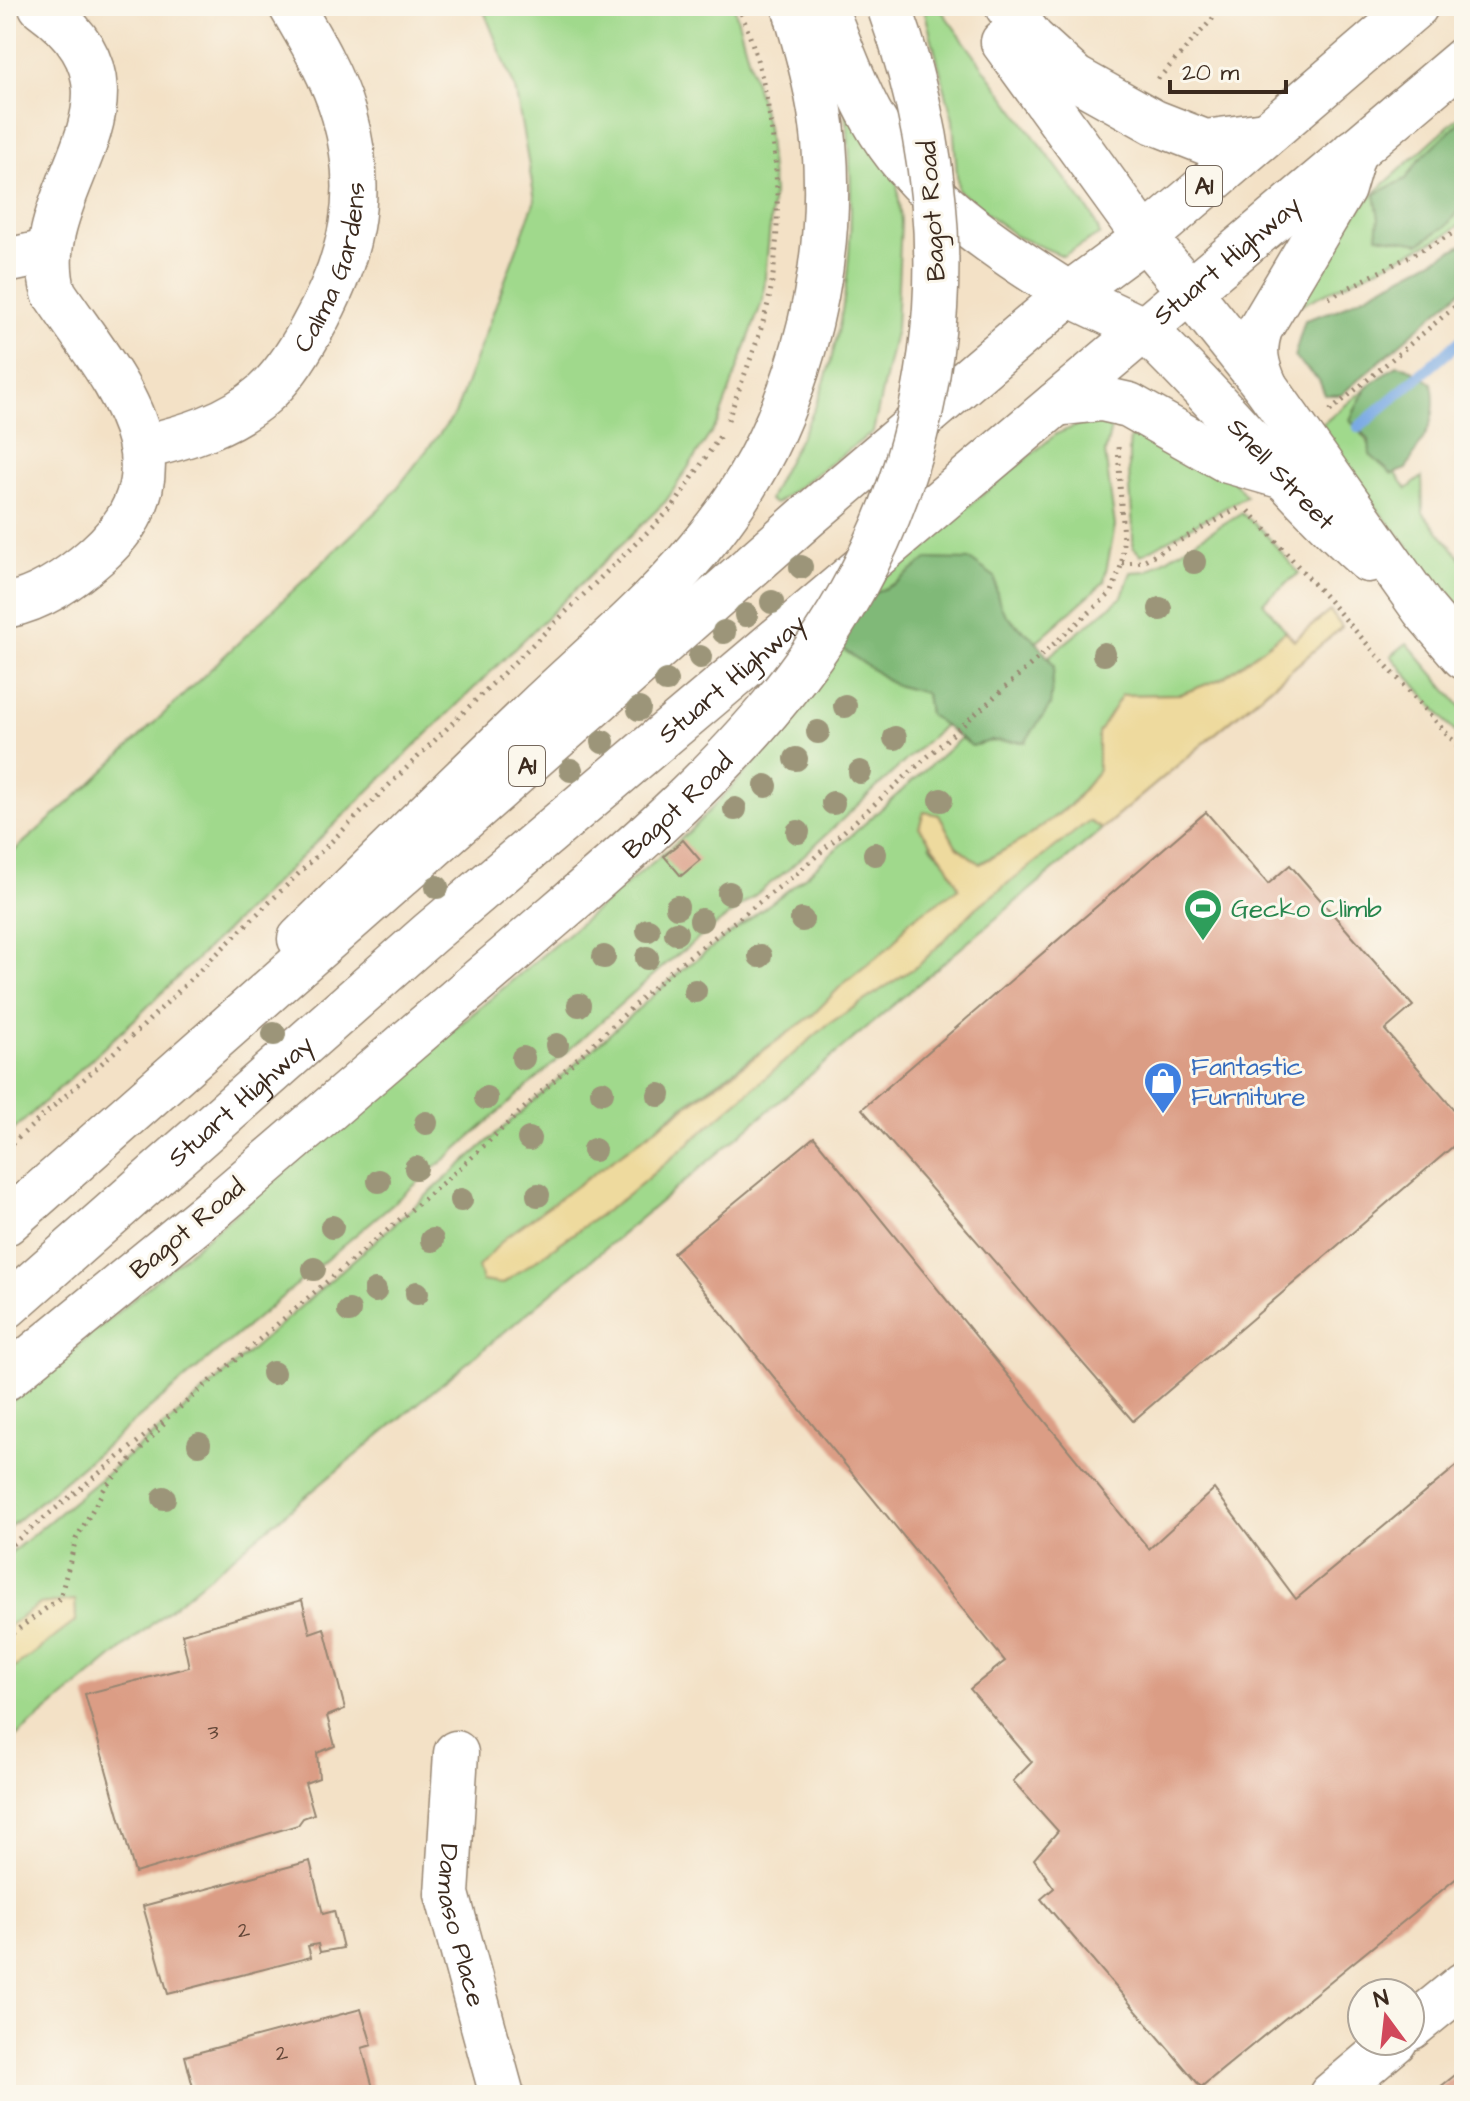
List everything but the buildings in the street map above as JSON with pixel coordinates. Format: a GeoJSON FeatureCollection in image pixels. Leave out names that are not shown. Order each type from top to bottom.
{"type":"FeatureCollection","features":[{"type":"Feature","properties":{"kind":"main road"},"geometry":{"type":"LineString","coordinates":[[6,606],[47,593],[104,549],[130,514],[142,485],[143,447],[139,425],[54,293],[27,257],[58,210],[88,139],[95,111],[95,87],[87,61],[73,37],[41,6]]}},
{"type":"Feature","properties":{"kind":"main road","name":"Calma Gardens"},"geometry":{"type":"LineString","coordinates":[[143,447],[219,423],[265,393],[303,344],[324,306],[350,245],[355,184],[344,114],[331,81],[291,6]]}},
{"type":"Feature","properties":{"kind":"main road"},"geometry":{"type":"LineString","coordinates":[[177,1073],[235,1004],[429,810],[673,577],[710,536],[754,467],[771,436],[801,360],[812,316],[823,222],[824,140],[807,53],[794,6]]}},
{"type":"Feature","properties":{"kind":"main road","name":"Snell Street"},"geometry":{"type":"LineString","coordinates":[[824,6],[858,91],[889,146],[968,226],[1069,294],[1145,330],[1204,386],[1324,521],[1424,610]]}},
{"type":"Feature","properties":{"kind":"main road","name":"Bagot Road"},"geometry":{"type":"LineString","coordinates":[[6,1378],[214,1208],[629,851],[757,725],[796,677],[859,576],[886,520],[910,451],[925,390],[936,300],[935,202],[926,128],[909,60],[889,6]]}},
{"type":"Feature","properties":{"kind":"main road"},"geometry":{"type":"LineString","coordinates":[[977,6],[1145,238]]}},
{"type":"Feature","properties":{"kind":"main road"},"geometry":{"type":"LineString","coordinates":[[1007,6],[1032,39],[1075,78],[1154,122],[1205,142],[1265,134]]}},
{"type":"Feature","properties":{"kind":"main road","name":"A1"},"geometry":{"type":"LineString","coordinates":[[6,1223],[809,515],[1069,294],[1145,238],[1416,6]]}},
{"type":"Feature","properties":{"kind":"main road","name":"Stuart Highway"},"geometry":{"type":"LineString","coordinates":[[6,1307],[430,933],[1464,59]]}},
{"type":"Feature","properties":{"kind":"main road"},"geometry":{"type":"LineString","coordinates":[[1266,387],[1256,365],[1255,346],[1260,329],[1343,189],[1354,151]]}},
{"type":"Feature","properties":{"kind":"main road","name":"Snell Street"},"geometry":{"type":"LineString","coordinates":[[1145,238],[1302,434],[1424,610],[1464,657]]}},
{"type":"Feature","properties":{"kind":"main road"},"geometry":{"type":"LineString","coordinates":[[1056,404],[1102,399],[1129,405],[1228,461],[1284,477]]}},
{"type":"Feature","properties":{"kind":"main road","name":"Damaso Place"},"geometry":{"type":"LineString","coordinates":[[456,1753],[447,1894],[502,2095]]}},
{"type":"Feature","properties":{"kind":"main road"},"geometry":{"type":"LineString","coordinates":[[1426,2015],[1464,1984]]}},
{"type":"Feature","properties":{"kind":"main road"},"geometry":{"type":"LineString","coordinates":[[1331,2095],[1376,2057]]}},
{"type":"Feature","properties":{"kind":"path"},"geometry":{"type":"LineString","coordinates":[[6,1149],[142,1027],[673,507],[726,427],[768,299],[778,195],[772,124],[738,6]]}},
{"type":"Feature","properties":{"kind":"path"},"geometry":{"type":"LineString","coordinates":[[1157,80],[1224,6]]}},
{"type":"Feature","properties":{"kind":"path"},"geometry":{"type":"LineString","coordinates":[[1322,302],[1464,228]]}},
{"type":"Feature","properties":{"kind":"path"},"geometry":{"type":"LineString","coordinates":[[1302,434],[1464,299]]}},
{"type":"Feature","properties":{"kind":"path"},"geometry":{"type":"LineString","coordinates":[[6,1549],[178,1409],[460,1168],[673,969],[795,875],[1112,592],[1122,563],[1124,513],[1118,469],[1119,439]]}},
{"type":"Feature","properties":{"kind":"path"},"geometry":{"type":"LineString","coordinates":[[1122,563],[1141,562],[1244,505],[1464,753]]}},
{"type":"Feature","properties":{"kind":"path"},"geometry":{"type":"LineString","coordinates":[[6,1638],[60,1598],[76,1539],[106,1486],[178,1409]]}},
{"type":"Feature","properties":{"kind":"green space"},"geometry":{"type":"Polygon","coordinates":[[[482,6],[734,6],[767,127],[773,193],[763,299],[718,422],[666,501],[135,1019],[6,1137],[6,858],[89,785],[386,502],[455,414],[535,200],[515,88],[482,6]]]}},
{"type":"Feature","properties":{"kind":"green space"},"geometry":{"type":"Polygon","coordinates":[[[924,9],[941,10],[1092,215],[1100,234],[1063,256],[1015,236],[958,190],[953,120],[924,9]]]}},
{"type":"Feature","properties":{"kind":"green space"},"geometry":{"type":"Polygon","coordinates":[[[845,102],[897,182],[901,222],[896,328],[873,432],[775,504],[769,500],[818,400],[839,327],[851,215],[845,102]]]}},
{"type":"Feature","properties":{"kind":"green space"},"geometry":{"type":"Polygon","coordinates":[[[1464,112],[1456,128],[1420,159],[1406,179],[1375,194],[1378,236],[1420,243],[1447,225],[1464,204],[1464,222],[1446,235],[1299,306],[1342,230],[1371,196],[1464,112]]]}},
{"type":"Feature","properties":{"kind":"green space"},"geometry":{"type":"Polygon","coordinates":[[[1464,118],[1464,204],[1447,225],[1420,243],[1377,236],[1379,218],[1375,194],[1406,179],[1420,159],[1464,118]]]}},
{"type":"Feature","properties":{"kind":"green space"},"geometry":{"type":"Polygon","coordinates":[[[1464,244],[1464,288],[1341,395],[1325,395],[1319,380],[1294,357],[1305,320],[1339,309],[1464,244]]]}},
{"type":"Feature","properties":{"kind":"green space"},"geometry":{"type":"Polygon","coordinates":[[[1397,365],[1407,367],[1432,383],[1434,408],[1428,429],[1406,469],[1392,474],[1370,455],[1369,440],[1350,420],[1366,388],[1397,365]]]}},
{"type":"Feature","properties":{"kind":"green space"},"geometry":{"type":"Polygon","coordinates":[[[1366,388],[1350,420],[1407,489],[1422,477],[1423,513],[1464,562],[1464,614],[1313,432],[1366,388]]]}},
{"type":"Feature","properties":{"kind":"green space"},"geometry":{"type":"Polygon","coordinates":[[[1098,417],[1113,419],[1105,453],[1115,526],[1104,582],[1036,642],[1002,611],[994,578],[927,559],[896,583],[869,596],[890,571],[1056,434],[1098,417]]]}},
{"type":"Feature","properties":{"kind":"green space"},"geometry":{"type":"Polygon","coordinates":[[[1132,424],[1234,481],[1246,496],[1141,555],[1133,547],[1129,470],[1132,424]]]}},
{"type":"Feature","properties":{"kind":"green space"},"geometry":{"type":"Polygon","coordinates":[[[1241,513],[1262,530],[1299,573],[1263,602],[1286,631],[1223,678],[1181,694],[1122,695],[1099,733],[1098,772],[1070,805],[1026,838],[979,864],[956,846],[939,815],[930,845],[947,864],[960,888],[909,921],[893,944],[842,985],[813,1015],[686,1104],[606,1167],[502,1284],[628,1195],[827,1025],[920,964],[977,907],[1089,820],[1102,829],[590,1261],[6,1745],[6,1674],[76,1620],[75,1600],[40,1604],[6,1628],[6,1557],[181,1412],[681,971],[800,881],[961,738],[972,746],[990,741],[1026,742],[1054,666],[1048,657],[1122,597],[1131,572],[1147,571],[1241,513]]]}},
{"type":"Feature","properties":{"kind":"green space"},"geometry":{"type":"Polygon","coordinates":[[[927,559],[971,560],[995,577],[1003,611],[1036,642],[1054,666],[1050,706],[1025,742],[990,741],[972,746],[929,714],[926,693],[895,685],[837,645],[869,596],[896,583],[927,559]]]}},
{"type":"Feature","properties":{"kind":"green space"},"geometry":{"type":"Polygon","coordinates":[[[1407,643],[1464,710],[1464,743],[1391,656],[1407,643]]]}},
{"type":"Feature","properties":{"kind":"green space"},"geometry":{"type":"Polygon","coordinates":[[[837,645],[895,685],[926,693],[929,714],[944,725],[789,869],[667,963],[449,1156],[6,1530],[6,1406],[690,831],[784,732],[816,690],[837,645]]]}},
{"type":"Feature","properties":{"kind":"sand"},"geometry":{"type":"Polygon","coordinates":[[[1330,611],[1342,627],[1102,829],[1089,821],[977,907],[920,964],[827,1025],[628,1195],[502,1284],[482,1281],[478,1267],[506,1237],[813,1015],[842,985],[893,944],[909,921],[959,888],[947,864],[919,827],[924,812],[939,815],[956,846],[980,864],[1026,838],[1071,805],[1098,772],[1098,733],[1122,695],[1181,694],[1223,678],[1286,631],[1294,640],[1330,611]]]}},
{"type":"Feature","properties":{"kind":"sand"},"geometry":{"type":"Polygon","coordinates":[[[75,1600],[76,1621],[6,1674],[6,1628],[40,1604],[75,1600]]]}},
{"type":"Feature","properties":{"kind":"waterway"},"geometry":{"type":"LineString","coordinates":[[1359,427],[1464,338]]}},
{"type":"Feature","properties":{"kind":"place","name":"Gecko Climb"},"geometry":{"type":"Point","coordinates":[1203,942]}},
{"type":"Feature","properties":{"kind":"place","name":"Fantastic Furniture"},"geometry":{"type":"Point","coordinates":[1163,1115]}}]}
